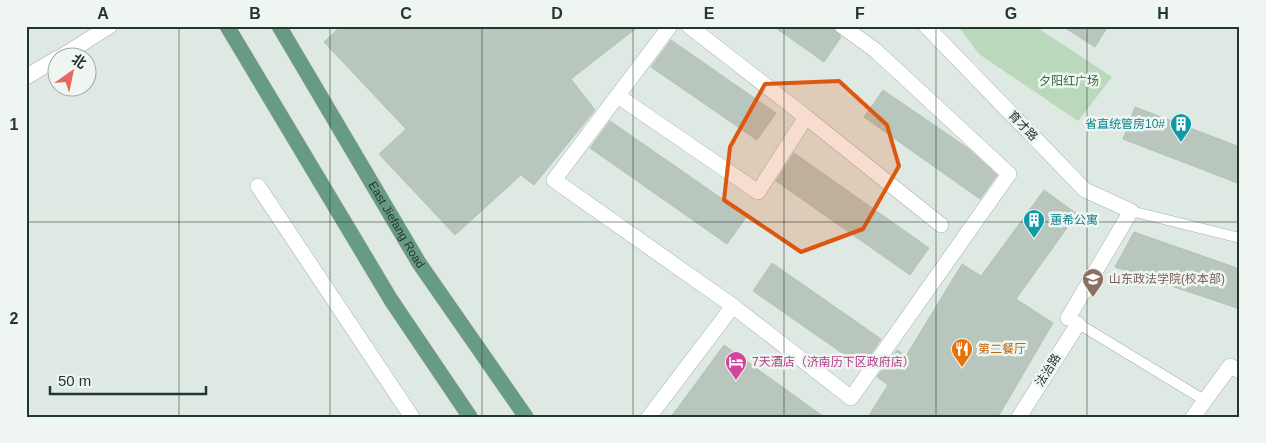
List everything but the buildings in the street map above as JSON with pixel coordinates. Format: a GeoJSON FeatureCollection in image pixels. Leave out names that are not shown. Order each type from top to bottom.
{"type":"FeatureCollection","features":[{"type":"Feature","properties":{"kind":"main road"},"geometry":{"type":"LineString","coordinates":[[227,26],[391,300],[470,417]]}},
{"type":"Feature","properties":{"kind":"main road","name":"East Jiefang Road"},"geometry":{"type":"LineString","coordinates":[[279,26],[419,263],[526,417]]}},
{"type":"Feature","properties":{"kind":"street"},"geometry":{"type":"LineString","coordinates":[[74,48],[110,26]]}},
{"type":"Feature","properties":{"kind":"street"},"geometry":{"type":"LineString","coordinates":[[670,26],[554,180],[733,306],[851,398],[1009,174],[875,50],[842,26]]}},
{"type":"Feature","properties":{"kind":"street"},"geometry":{"type":"LineString","coordinates":[[689,26],[941,225]]}},
{"type":"Feature","properties":{"kind":"street","name":"育才路"},"geometry":{"type":"LineString","coordinates":[[926,26],[1085,190],[1131,211]]}},
{"type":"Feature","properties":{"kind":"street"},"geometry":{"type":"LineString","coordinates":[[26,77],[48,64]]}},
{"type":"Feature","properties":{"kind":"street"},"geometry":{"type":"LineString","coordinates":[[618,96],[758,192],[806,117]]}},
{"type":"Feature","properties":{"kind":"street"},"geometry":{"type":"LineString","coordinates":[[258,186],[412,417]]}},
{"type":"Feature","properties":{"kind":"street"},"geometry":{"type":"LineString","coordinates":[[1073,321],[1131,211]]}},
{"type":"Feature","properties":{"kind":"street"},"geometry":{"type":"LineString","coordinates":[[649,417],[733,306]]}},
{"type":"Feature","properties":{"kind":"street","name":"法治路"},"geometry":{"type":"LineString","coordinates":[[1019,417],[1073,321]]}},
{"type":"Feature","properties":{"kind":"street"},"geometry":{"type":"LineString","coordinates":[[1193,417],[1230,366],[1240,371]]}},
{"type":"Feature","properties":{"kind":"lane","name":"育才路"},"geometry":{"type":"LineString","coordinates":[[1131,211],[1240,238]]}},
{"type":"Feature","properties":{"kind":"lane"},"geometry":{"type":"LineString","coordinates":[[1073,321],[1204,400]]}},
{"type":"Feature","properties":{"kind":"highlighted area"},"geometry":{"type":"Polygon","coordinates":[[[839,81],[887,125],[899,166],[863,229],[801,252],[724,200],[730,147],[765,84],[839,81]]]}},
{"type":"Feature","properties":{"kind":"green space","name":"夕阳红广场"},"geometry":{"type":"Polygon","coordinates":[[[958,26],[1035,26],[1112,77],[1078,121],[979,54],[958,26]]]}},
{"type":"Feature","properties":{"kind":"place","name":"省直统管房10#"},"geometry":{"type":"Point","coordinates":[1181,143]}},
{"type":"Feature","properties":{"kind":"place","name":"蕙希公寓"},"geometry":{"type":"Point","coordinates":[1034,239]}},
{"type":"Feature","properties":{"kind":"place","name":"山东政法学院(校本部)"},"geometry":{"type":"Point","coordinates":[1093,298]}},
{"type":"Feature","properties":{"kind":"place","name":"第二餐厅"},"geometry":{"type":"Point","coordinates":[962,368]}},
{"type":"Feature","properties":{"kind":"place","name":"7天酒店（济南历下区政府店）"},"geometry":{"type":"Point","coordinates":[736,381]}}]}
